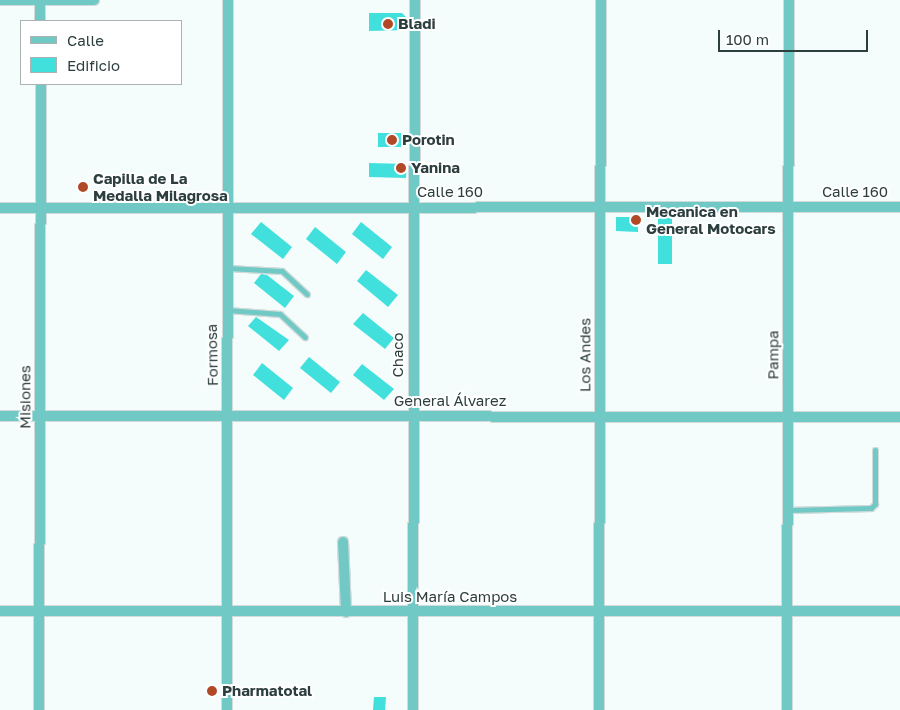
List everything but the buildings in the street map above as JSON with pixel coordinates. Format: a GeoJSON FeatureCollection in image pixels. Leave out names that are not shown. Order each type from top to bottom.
{"type":"FeatureCollection","features":[{"type":"Feature","properties":{"kind":"street"},"geometry":{"type":"LineString","coordinates":[[0,0],[94,0]]}},
{"type":"Feature","properties":{"kind":"street"},"geometry":{"type":"LineString","coordinates":[[40,0],[40,20]]}},
{"type":"Feature","properties":{"kind":"street","name":"Formosa"},"geometry":{"type":"LineString","coordinates":[[228,0],[226,310],[228,710]]}},
{"type":"Feature","properties":{"kind":"street","name":"Chaco"},"geometry":{"type":"LineString","coordinates":[[413,710],[412,416],[415,0]]}},
{"type":"Feature","properties":{"kind":"street","name":"Los Andes"},"geometry":{"type":"LineString","coordinates":[[599,710],[601,612],[599,415],[601,0]]}},
{"type":"Feature","properties":{"kind":"street","name":"Pampa"},"geometry":{"type":"LineString","coordinates":[[787,710],[788,0]]}},
{"type":"Feature","properties":{"kind":"street","name":"Misiones"},"geometry":{"type":"LineString","coordinates":[[39,710],[41,85]]}},
{"type":"Feature","properties":{"kind":"street","name":"Calle 160"},"geometry":{"type":"LineString","coordinates":[[0,208],[900,207]]}},
{"type":"Feature","properties":{"kind":"street","name":"General Álvarez"},"geometry":{"type":"LineString","coordinates":[[0,416],[599,415],[900,417]]}},
{"type":"Feature","properties":{"kind":"street"},"geometry":{"type":"LineString","coordinates":[[344,542],[346,612]]}},
{"type":"Feature","properties":{"kind":"street","name":"Luis María Campos"},"geometry":{"type":"LineString","coordinates":[[0,611],[900,611]]}},
{"type":"Feature","properties":{"kind":"lane"},"geometry":{"type":"LineString","coordinates":[[227,268],[282,271],[307,294]]}},
{"type":"Feature","properties":{"kind":"lane"},"geometry":{"type":"LineString","coordinates":[[226,310],[280,314],[305,337]]}},
{"type":"Feature","properties":{"kind":"lane"},"geometry":{"type":"LineString","coordinates":[[788,510],[871,508],[875,504],[875,450]]}},
{"type":"Feature","properties":{"kind":"place","name":"Bladi"},"geometry":{"type":"Point","coordinates":[388,24]}},
{"type":"Feature","properties":{"kind":"place","name":"Porotin"},"geometry":{"type":"Point","coordinates":[392,140]}},
{"type":"Feature","properties":{"kind":"place","name":"Yanina"},"geometry":{"type":"Point","coordinates":[401,168]}},
{"type":"Feature","properties":{"kind":"place","name":"Capilla de La Medalla Milagrosa"},"geometry":{"type":"Point","coordinates":[83,187]}},
{"type":"Feature","properties":{"kind":"place","name":"Mecanica en General Motocars"},"geometry":{"type":"Point","coordinates":[636,220]}},
{"type":"Feature","properties":{"kind":"place","name":"Pharmatotal"},"geometry":{"type":"Point","coordinates":[212,691]}}]}
